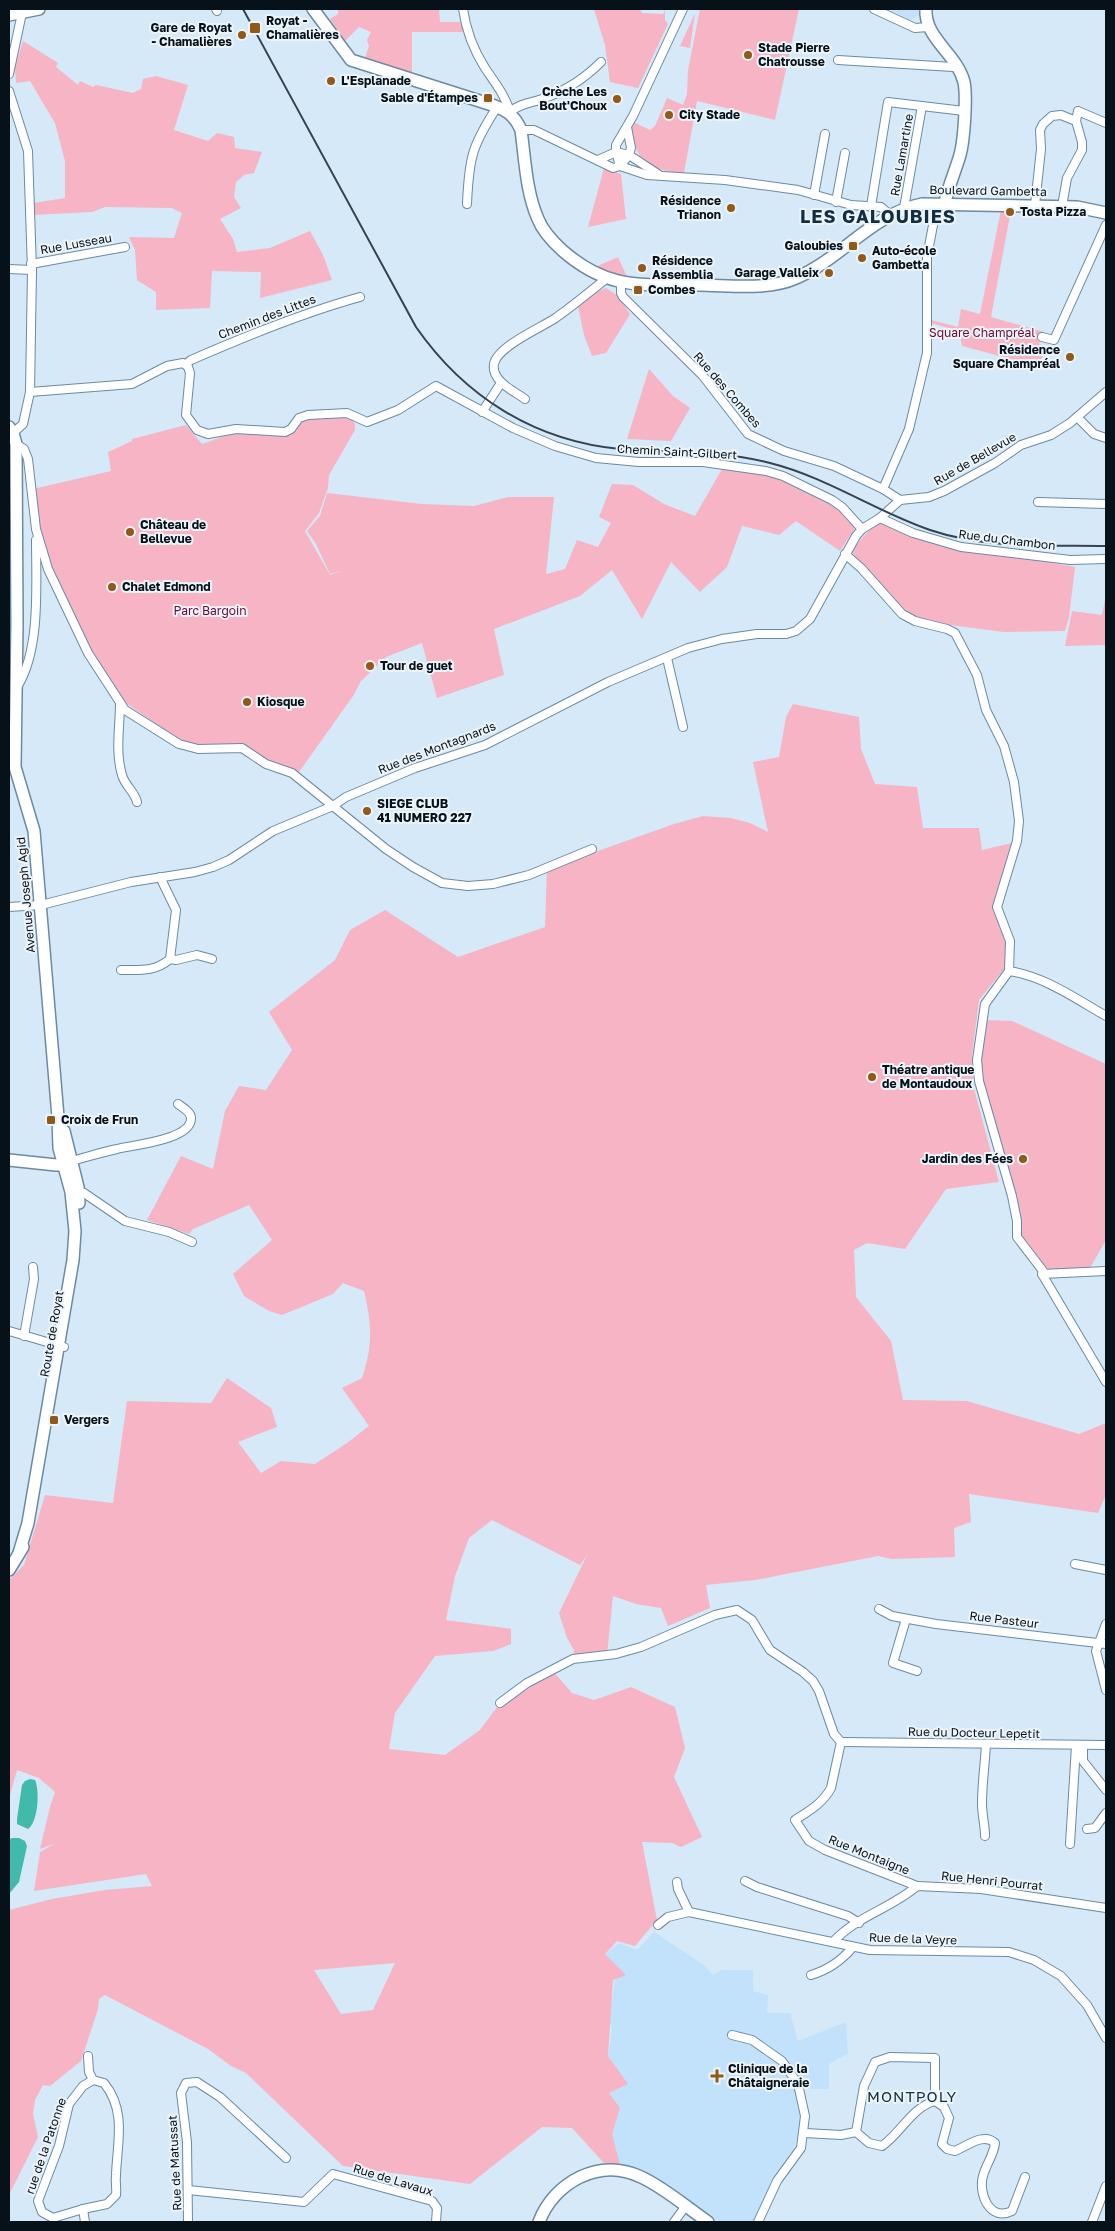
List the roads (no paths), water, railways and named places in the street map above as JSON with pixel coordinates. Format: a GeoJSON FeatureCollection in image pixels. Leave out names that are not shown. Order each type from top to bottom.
{"type":"FeatureCollection","features":[{"type":"Feature","properties":{"kind":"main road"},"geometry":{"type":"LineString","coordinates":[[9,15],[39,9]]}},
{"type":"Feature","properties":{"kind":"main road"},"geometry":{"type":"LineString","coordinates":[[314,9],[351,60],[497,106],[510,112]]}},
{"type":"Feature","properties":{"kind":"main road"},"geometry":{"type":"LineString","coordinates":[[926,9],[928,27],[957,65],[964,84],[961,153],[941,204]]}},
{"type":"Feature","properties":{"kind":"main road","name":"Boulevard Gambetta"},"geometry":{"type":"LineString","coordinates":[[510,112],[521,130],[532,202],[544,232],[569,256],[606,279],[621,282],[749,285],[786,282],[816,267],[890,215],[904,208],[922,204],[1062,206],[1088,208],[1106,213]]}},
{"type":"Feature","properties":{"kind":"main road","name":"Avenue Joseph Agid"},"geometry":{"type":"LineString","coordinates":[[13,435],[17,687],[15,767],[33,823],[58,1117],[59,1158]]}},
{"type":"Feature","properties":{"kind":"main road","name":"Route de Royat"},"geometry":{"type":"LineString","coordinates":[[9,1570],[29,1539],[33,1524],[61,1346],[78,1261],[80,1231],[75,1191],[59,1158],[58,1117]]}},
{"type":"Feature","properties":{"kind":"main road"},"geometry":{"type":"LineString","coordinates":[[9,1160],[59,1158]]}},
{"type":"Feature","properties":{"kind":"main road"},"geometry":{"type":"LineString","coordinates":[[539,2222],[551,2199],[562,2188],[584,2175],[607,2170],[621,2171],[640,2176],[708,2222]]}},
{"type":"Feature","properties":{"kind":"street"},"geometry":{"type":"LineString","coordinates":[[463,9],[466,32],[484,66],[507,100],[510,112],[517,106],[543,99],[566,89],[587,77],[601,62]]}},
{"type":"Feature","properties":{"kind":"street"},"geometry":{"type":"LineString","coordinates":[[620,166],[616,145],[627,127],[684,9]]}},
{"type":"Feature","properties":{"kind":"street"},"geometry":{"type":"LineString","coordinates":[[874,9],[915,28],[928,27]]}},
{"type":"Feature","properties":{"kind":"street"},"geometry":{"type":"LineString","coordinates":[[9,74],[22,13]]}},
{"type":"Feature","properties":{"kind":"street"},"geometry":{"type":"LineString","coordinates":[[838,60],[953,67],[957,65]]}},
{"type":"Feature","properties":{"kind":"street"},"geometry":{"type":"LineString","coordinates":[[9,91],[28,151],[32,267],[30,392],[23,424],[13,435],[24,449],[28,459],[30,490],[36,529],[48,569],[59,596],[88,653],[125,710],[179,744],[198,750],[242,748],[266,764],[292,773],[386,849],[442,883],[468,886],[493,884],[529,875],[592,849]]}},
{"type":"Feature","properties":{"kind":"street"},"geometry":{"type":"LineString","coordinates":[[871,206],[888,102],[964,111]]}},
{"type":"Feature","properties":{"kind":"street"},"geometry":{"type":"LineString","coordinates":[[467,204],[473,148],[497,106]]}},
{"type":"Feature","properties":{"kind":"street","name":"Rue Lamartine"},"geometry":{"type":"LineString","coordinates":[[904,208],[922,106]]}},
{"type":"Feature","properties":{"kind":"street"},"geometry":{"type":"LineString","coordinates":[[1062,206],[1068,178],[1082,150],[1076,121],[1078,111],[1106,123]]}},
{"type":"Feature","properties":{"kind":"street"},"geometry":{"type":"LineString","coordinates":[[1035,205],[1041,149],[1040,130],[1043,124],[1052,116],[1061,116],[1076,121]]}},
{"type":"Feature","properties":{"kind":"street"},"geometry":{"type":"LineString","coordinates":[[620,166],[629,155],[631,148],[627,127]]}},
{"type":"Feature","properties":{"kind":"street"},"geometry":{"type":"LineString","coordinates":[[521,130],[534,130],[613,168],[620,166],[647,175],[658,174],[725,180],[798,190],[851,206],[881,207],[890,215]]}},
{"type":"Feature","properties":{"kind":"street"},"geometry":{"type":"LineString","coordinates":[[814,195],[825,134]]}},
{"type":"Feature","properties":{"kind":"street"},"geometry":{"type":"LineString","coordinates":[[598,160],[616,152],[629,155],[658,174]]}},
{"type":"Feature","properties":{"kind":"street"},"geometry":{"type":"LineString","coordinates":[[836,202],[845,153]]}},
{"type":"Feature","properties":{"kind":"street"},"geometry":{"type":"LineString","coordinates":[[883,489],[909,430],[927,352],[927,257],[941,204]]}},
{"type":"Feature","properties":{"kind":"street"},"geometry":{"type":"LineString","coordinates":[[1042,337],[1054,340],[1106,225]]}},
{"type":"Feature","properties":{"kind":"street","name":"Rue Lusseau"},"geometry":{"type":"LineString","coordinates":[[9,269],[32,267],[125,247]]}},
{"type":"Feature","properties":{"kind":"street"},"geometry":{"type":"LineString","coordinates":[[525,399],[501,383],[494,365],[500,353],[555,318],[606,279]]}},
{"type":"Feature","properties":{"kind":"street","name":"Rue des Combes"},"geometry":{"type":"LineString","coordinates":[[621,282],[620,293],[623,297],[703,376],[748,434],[784,451],[834,466],[883,489],[900,500]]}},
{"type":"Feature","properties":{"kind":"street","name":"Chemin des Littes"},"geometry":{"type":"LineString","coordinates":[[30,392],[132,384],[166,366],[180,362],[186,364],[190,360],[236,340],[328,306],[360,297]]}},
{"type":"Feature","properties":{"kind":"street","name":"Chemin Saint-Gilbert"},"geometry":{"type":"LineString","coordinates":[[186,364],[190,373],[186,415],[198,430],[208,434],[236,429],[285,432],[299,418],[308,415],[346,413],[367,422],[398,410],[436,386],[482,412],[554,446],[596,458],[609,460],[703,462],[766,471],[783,476],[832,500],[842,507],[862,529]]}},
{"type":"Feature","properties":{"kind":"street"},"geometry":{"type":"LineString","coordinates":[[482,412],[501,383]]}},
{"type":"Feature","properties":{"kind":"street","name":"Rue de Bellevue"},"geometry":{"type":"LineString","coordinates":[[900,500],[929,497],[944,491],[995,463],[1021,445],[1062,429],[1106,392]]}},
{"type":"Feature","properties":{"kind":"street"},"geometry":{"type":"LineString","coordinates":[[1077,416],[1094,434],[1106,438]]}},
{"type":"Feature","properties":{"kind":"street","name":"Rue des Montagnards"},"geometry":{"type":"LineString","coordinates":[[9,907],[41,905],[131,882],[195,872],[229,860],[273,831],[333,806],[346,797],[415,768],[485,745],[608,682],[688,648],[722,639],[757,634],[786,634],[796,631],[810,618],[845,554],[862,529],[880,518],[900,500]]}},
{"type":"Feature","properties":{"kind":"street"},"geometry":{"type":"LineString","coordinates":[[1038,502],[1106,504]]}},
{"type":"Feature","properties":{"kind":"street","name":"Rue du Chambon"},"geometry":{"type":"LineString","coordinates":[[880,518],[913,533],[961,547],[1070,560],[1106,559]]}},
{"type":"Feature","properties":{"kind":"street"},"geometry":{"type":"LineString","coordinates":[[17,687],[25,674],[36,612],[36,529]]}},
{"type":"Feature","properties":{"kind":"street"},"geometry":{"type":"LineString","coordinates":[[845,554],[861,568],[902,614],[915,621],[938,626],[955,633],[977,675],[986,710],[1004,746],[1014,782],[1019,821],[1017,841],[997,907],[1010,941],[1009,971],[985,1004],[977,1060],[979,1081],[1012,1196],[1017,1221],[1017,1237],[1043,1271],[1042,1274],[1106,1382]]}},
{"type":"Feature","properties":{"kind":"street"},"geometry":{"type":"LineString","coordinates":[[667,658],[683,727]]}},
{"type":"Feature","properties":{"kind":"street"},"geometry":{"type":"LineString","coordinates":[[120,703],[119,760],[127,787],[136,795],[137,802]]}},
{"type":"Feature","properties":{"kind":"street"},"geometry":{"type":"LineString","coordinates":[[121,970],[150,970],[162,966],[170,959],[176,910],[160,877]]}},
{"type":"Feature","properties":{"kind":"street"},"geometry":{"type":"LineString","coordinates":[[170,959],[176,960],[197,955],[212,959]]}},
{"type":"Feature","properties":{"kind":"street"},"geometry":{"type":"LineString","coordinates":[[1009,971],[1023,973],[1040,980],[1106,1016]]}},
{"type":"Feature","properties":{"kind":"street"},"geometry":{"type":"LineString","coordinates":[[59,1158],[152,1143],[177,1134],[190,1124],[191,1118],[190,1114],[178,1104]]}},
{"type":"Feature","properties":{"kind":"street"},"geometry":{"type":"LineString","coordinates":[[75,1191],[124,1221],[169,1232],[192,1242]]}},
{"type":"Feature","properties":{"kind":"street"},"geometry":{"type":"LineString","coordinates":[[24,1336],[34,1279],[33,1267]]}},
{"type":"Feature","properties":{"kind":"street"},"geometry":{"type":"LineString","coordinates":[[1042,1274],[1106,1271]]}},
{"type":"Feature","properties":{"kind":"street"},"geometry":{"type":"LineString","coordinates":[[9,1331],[61,1346]]}},
{"type":"Feature","properties":{"kind":"street"},"geometry":{"type":"LineString","coordinates":[[1075,1564],[1106,1570]]}},
{"type":"Feature","properties":{"kind":"street","name":"Rue Pasteur"},"geometry":{"type":"LineString","coordinates":[[879,1609],[892,1616],[906,1619],[1102,1643]]}},
{"type":"Feature","properties":{"kind":"street"},"geometry":{"type":"LineString","coordinates":[[500,1702],[527,1683],[573,1659],[616,1654],[641,1647],[715,1615],[738,1610],[752,1620],[770,1650],[813,1681],[819,1691],[834,1734],[841,1742]]}},
{"type":"Feature","properties":{"kind":"street"},"geometry":{"type":"LineString","coordinates":[[906,1619],[893,1664],[917,1672]]}},
{"type":"Feature","properties":{"kind":"street"},"geometry":{"type":"LineString","coordinates":[[1106,1624],[1102,1643],[1096,1651],[1106,1690]]}},
{"type":"Feature","properties":{"kind":"street","name":"Rue du Docteur Lepetit"},"geometry":{"type":"LineString","coordinates":[[841,1742],[1106,1745]]}},
{"type":"Feature","properties":{"kind":"street","name":"Rue Montaigne"},"geometry":{"type":"LineString","coordinates":[[841,1742],[828,1794],[814,1807],[794,1820],[809,1841],[824,1850],[917,1886]]}},
{"type":"Feature","properties":{"kind":"street"},"geometry":{"type":"LineString","coordinates":[[985,1836],[986,1822],[982,1811],[982,1798],[986,1744]]}},
{"type":"Feature","properties":{"kind":"street"},"geometry":{"type":"LineString","coordinates":[[1080,1746],[1083,1761],[1106,1790]]}},
{"type":"Feature","properties":{"kind":"street"},"geometry":{"type":"LineString","coordinates":[[1070,1844],[1080,1746]]}},
{"type":"Feature","properties":{"kind":"street"},"geometry":{"type":"LineString","coordinates":[[1087,1829],[1094,1828],[1106,1813]]}},
{"type":"Feature","properties":{"kind":"street"},"geometry":{"type":"LineString","coordinates":[[745,1881],[757,1887],[848,1916],[859,1923]]}},
{"type":"Feature","properties":{"kind":"street"},"geometry":{"type":"LineString","coordinates":[[677,1882],[678,1889],[689,1912]]}},
{"type":"Feature","properties":{"kind":"street"},"geometry":{"type":"LineString","coordinates":[[833,1942],[841,1933],[905,1897],[917,1886]]}},
{"type":"Feature","properties":{"kind":"street","name":"Rue Henri Pourrat"},"geometry":{"type":"LineString","coordinates":[[917,1886],[982,1889],[1106,1908]]}},
{"type":"Feature","properties":{"kind":"street","name":"Rue de la Veyre"},"geometry":{"type":"LineString","coordinates":[[658,1925],[668,1917],[689,1912],[853,1947],[888,1952],[1009,1952],[1034,1960],[1061,1976],[1087,2005],[1106,2038]]}},
{"type":"Feature","properties":{"kind":"street"},"geometry":{"type":"LineString","coordinates":[[811,1975],[823,1971],[846,1956],[853,1947]]}},
{"type":"Feature","properties":{"kind":"street"},"geometry":{"type":"LineString","coordinates":[[732,2034],[752,2040],[782,2061],[797,2082],[803,2102],[804,2133],[801,2148],[777,2180],[758,2222]]}},
{"type":"Feature","properties":{"kind":"street"},"geometry":{"type":"LineString","coordinates":[[88,2056],[92,2080]]}},
{"type":"Feature","properties":{"kind":"street"},"geometry":{"type":"LineString","coordinates":[[856,2132],[864,2086],[875,2062],[890,2057],[935,2058],[935,2101]]}},
{"type":"Feature","properties":{"kind":"street","name":"rue de la Patonne"},"geometry":{"type":"LineString","coordinates":[[92,2080],[99,2080],[109,2088],[117,2112],[120,2139],[116,2177],[117,2188],[116,2195],[107,2204],[83,2209],[53,2218],[42,2212],[38,2202],[57,2152],[70,2104],[83,2086],[92,2080]]}},
{"type":"Feature","properties":{"kind":"street","name":"Rue de Matussat"},"geometry":{"type":"LineString","coordinates":[[188,2222],[187,2142],[181,2093],[184,2085],[188,2082],[197,2082],[220,2098],[286,2158]]}},
{"type":"Feature","properties":{"kind":"street"},"geometry":{"type":"LineString","coordinates":[[856,2132],[869,2143],[882,2146],[892,2138],[923,2104],[935,2101],[944,2107],[949,2118],[942,2138],[942,2144],[947,2149],[955,2151],[983,2138],[990,2138],[995,2143],[995,2151],[982,2177],[986,2202],[992,2211],[1003,2214],[1012,2211],[1025,2177]]}},
{"type":"Feature","properties":{"kind":"street"},"geometry":{"type":"LineString","coordinates":[[804,2133],[840,2135],[856,2132]]}},
{"type":"Feature","properties":{"kind":"street","name":"Rue de Lavaux"},"geometry":{"type":"LineString","coordinates":[[188,2190],[304,2202],[333,2174],[432,2201],[437,2208],[436,2222]]}},
{"type":"Feature","properties":{"kind":"street"},"geometry":{"type":"LineString","coordinates":[[1092,2222],[1106,2186]]}},
{"type":"Feature","properties":{"kind":"street"},"geometry":{"type":"LineString","coordinates":[[674,2222],[685,2207]]}},
{"type":"Feature","properties":{"kind":"street"},"geometry":{"type":"LineString","coordinates":[[83,2209],[86,2222]]}},
{"type":"Feature","properties":{"kind":"railway"},"geometry":{"type":"LineString","coordinates":[[243,9],[416,327],[435,352],[456,374],[479,394],[504,411],[530,425],[559,436],[589,444],[620,449],[714,454],[770,463],[831,485],[910,522],[951,536],[1017,545],[1106,546]]}},
{"type":"Feature","properties":{"kind":"place","name":"Royat - Chamalières"},"geometry":{"type":"Point","coordinates":[255,28]}},
{"type":"Feature","properties":{"kind":"place","name":"Gare de Royat - Chamalières"},"geometry":{"type":"Point","coordinates":[242,35]}},
{"type":"Feature","properties":{"kind":"place","name":"Stade Pierre Chatrousse"},"geometry":{"type":"Point","coordinates":[748,55]}},
{"type":"Feature","properties":{"kind":"place","name":"L'Esplanade"},"geometry":{"type":"Point","coordinates":[331,81]}},
{"type":"Feature","properties":{"kind":"place","name":"Sable d'Étampes"},"geometry":{"type":"Point","coordinates":[488,98]}},
{"type":"Feature","properties":{"kind":"place","name":"Crèche Les Bout'Choux"},"geometry":{"type":"Point","coordinates":[617,99]}},
{"type":"Feature","properties":{"kind":"place","name":"City Stade"},"geometry":{"type":"Point","coordinates":[669,115]}},
{"type":"Feature","properties":{"kind":"place","name":"Résidence Trianon"},"geometry":{"type":"Point","coordinates":[731,208]}},
{"type":"Feature","properties":{"kind":"place","name":"Tosta Pizza"},"geometry":{"type":"Point","coordinates":[1010,212]}},
{"type":"Feature","properties":{"kind":"place","name":"Galoubies"},"geometry":{"type":"Point","coordinates":[853,246]}},
{"type":"Feature","properties":{"kind":"place","name":"Auto-école Gambetta"},"geometry":{"type":"Point","coordinates":[862,258]}},
{"type":"Feature","properties":{"kind":"place","name":"Résidence Assemblia"},"geometry":{"type":"Point","coordinates":[642,268]}},
{"type":"Feature","properties":{"kind":"place","name":"Garage Valleix"},"geometry":{"type":"Point","coordinates":[829,273]}},
{"type":"Feature","properties":{"kind":"place","name":"Combes"},"geometry":{"type":"Point","coordinates":[638,290]}},
{"type":"Feature","properties":{"kind":"place","name":"Résidence Square Champréal"},"geometry":{"type":"Point","coordinates":[1070,357]}},
{"type":"Feature","properties":{"kind":"place","name":"Château de Bellevue"},"geometry":{"type":"Point","coordinates":[130,532]}},
{"type":"Feature","properties":{"kind":"place","name":"Chalet Edmond"},"geometry":{"type":"Point","coordinates":[112,587]}},
{"type":"Feature","properties":{"kind":"place","name":"Tour de guet"},"geometry":{"type":"Point","coordinates":[370,666]}},
{"type":"Feature","properties":{"kind":"place","name":"Kiosque"},"geometry":{"type":"Point","coordinates":[247,702]}},
{"type":"Feature","properties":{"kind":"place","name":"SIEGE CLUB 41 NUMERO 227"},"geometry":{"type":"Point","coordinates":[367,811]}},
{"type":"Feature","properties":{"kind":"place","name":"Théatre antique de Montaudoux"},"geometry":{"type":"Point","coordinates":[872,1077]}},
{"type":"Feature","properties":{"kind":"place","name":"Croix de Frun"},"geometry":{"type":"Point","coordinates":[51,1120]}},
{"type":"Feature","properties":{"kind":"place","name":"Jardin des Fées"},"geometry":{"type":"Point","coordinates":[1023,1159]}},
{"type":"Feature","properties":{"kind":"place","name":"Vergers"},"geometry":{"type":"Point","coordinates":[54,1420]}},
{"type":"Feature","properties":{"kind":"place","name":"Clinique de la Châtaigneraie"},"geometry":{"type":"Point","coordinates":[717,2076]}},
{"type":"Feature","properties":{"kind":"district","name":"LES GALOUBIES"},"geometry":{"type":"Point","coordinates":[878,217]}},
{"type":"Feature","properties":{"kind":"district","name":"MONTPOLY"},"geometry":{"type":"Point","coordinates":[912,2097]}},
{"type":"Feature","properties":{"kind":"park label","name":"Square Champréal"},"geometry":{"type":"Point","coordinates":[982,333]}},
{"type":"Feature","properties":{"kind":"park label","name":"Parc Bargoin"},"geometry":{"type":"Point","coordinates":[210,611]}}]}
